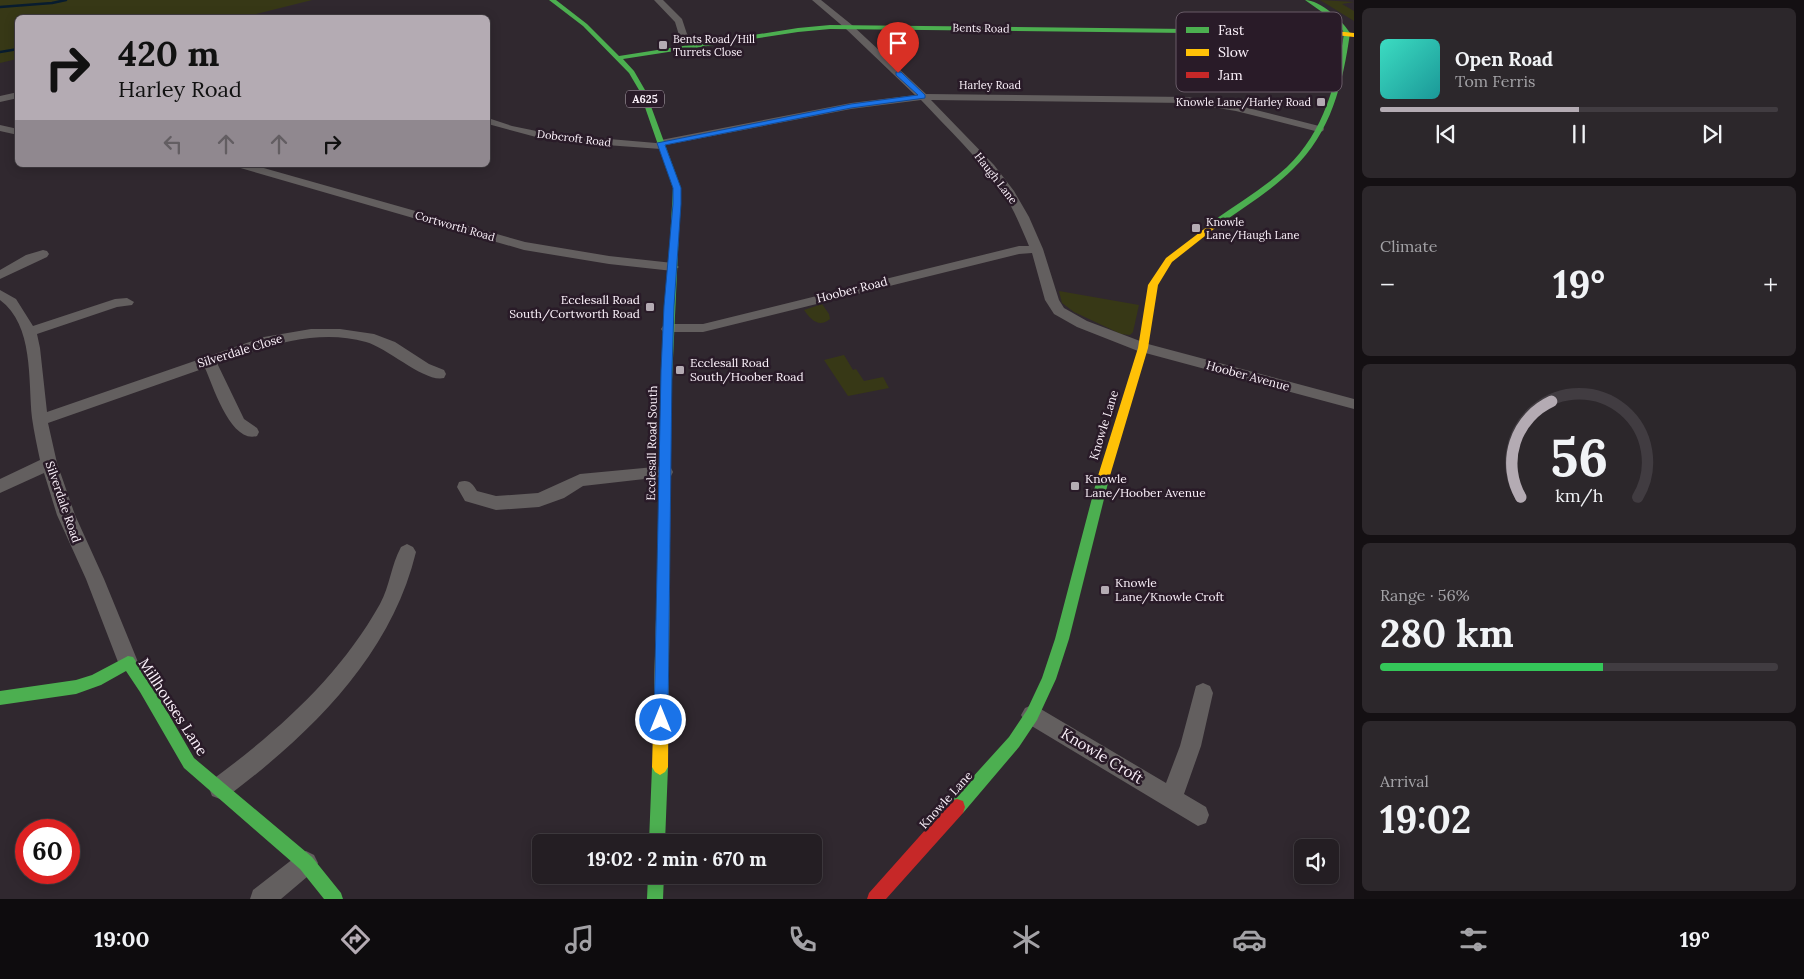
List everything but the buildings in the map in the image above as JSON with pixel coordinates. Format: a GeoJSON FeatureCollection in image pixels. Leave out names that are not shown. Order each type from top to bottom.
{"type":"FeatureCollection","features":[{"type":"Feature","properties":{"kind":"street","name":"Ecclesall Road South"},"geometry":{"type":"LineString","coordinates":[[552,0],[585,25],[632,72],[642,90],[677,188],[668,329],[661,755],[657,834]]}},
{"type":"Feature","properties":{"kind":"street"},"geometry":{"type":"LineString","coordinates":[[658,0],[680,22],[683,35],[693,45]]}},
{"type":"Feature","properties":{"kind":"street","name":"Haugh Lane"},"geometry":{"type":"LineString","coordinates":[[816,0],[850,27],[923,97],[990,167],[1008,191],[1023,216],[1036,249],[1052,300],[1059,311],[1082,324],[1143,348]]}},
{"type":"Feature","properties":{"kind":"street"},"geometry":{"type":"LineString","coordinates":[[1308,0],[1326,12]]}},
{"type":"Feature","properties":{"kind":"street","name":"Bents Road"},"geometry":{"type":"LineString","coordinates":[[618,58],[798,30],[850,27],[1176,30]]}},
{"type":"Feature","properties":{"kind":"street","name":"Knowle Lane"},"geometry":{"type":"LineString","coordinates":[[1342,73],[1350,34]]}},
{"type":"Feature","properties":{"kind":"street","name":"Knowle Lane"},"geometry":{"type":"LineString","coordinates":[[875,899],[1014,742],[1032,715],[1049,679],[1062,639],[1108,458],[1143,348],[1148,301],[1153,284],[1169,260],[1183,247],[1290,168],[1305,154],[1337,92]]}},
{"type":"Feature","properties":{"kind":"street"},"geometry":{"type":"LineString","coordinates":[[0,99],[15,96]]}},
{"type":"Feature","properties":{"kind":"street","name":"Harley Road"},"geometry":{"type":"LineString","coordinates":[[661,145],[851,106],[923,97],[1187,100],[1236,108],[1319,129]]}},
{"type":"Feature","properties":{"kind":"street","name":"Dobcroft Road"},"geometry":{"type":"LineString","coordinates":[[490,122],[512,129],[559,138],[661,145]]}},
{"type":"Feature","properties":{"kind":"street"},"geometry":{"type":"LineString","coordinates":[[0,128],[15,131]]}},
{"type":"Feature","properties":{"kind":"street","name":"Cortworth Road"},"geometry":{"type":"LineString","coordinates":[[248,167],[524,246],[609,260],[673,267]]}},
{"type":"Feature","properties":{"kind":"street","name":"Hoober Road"},"geometry":{"type":"LineString","coordinates":[[668,329],[703,328],[1019,250],[1036,249]]}},
{"type":"Feature","properties":{"kind":"street"},"geometry":{"type":"LineString","coordinates":[[0,275],[30,258],[43,254]]}},
{"type":"Feature","properties":{"kind":"street","name":"Silverdale Road"},"geometry":{"type":"LineString","coordinates":[[0,294],[11,302],[21,316],[28,332],[32,348],[40,420],[49,463],[66,515],[95,579],[128,662]]}},
{"type":"Feature","properties":{"kind":"street"},"geometry":{"type":"LineString","coordinates":[[28,332],[115,303],[127,302]]}},
{"type":"Feature","properties":{"kind":"street","name":"Silverdale Close"},"geometry":{"type":"LineString","coordinates":[[40,420],[269,340],[328,333],[382,342],[406,355],[427,370],[438,374]]}},
{"type":"Feature","properties":{"kind":"street","name":"Hoober Avenue"},"geometry":{"type":"LineString","coordinates":[[1143,348],[1354,404]]}},
{"type":"Feature","properties":{"kind":"street"},"geometry":{"type":"LineString","coordinates":[[209,360],[238,423],[251,432]]}},
{"type":"Feature","properties":{"kind":"street"},"geometry":{"type":"LineString","coordinates":[[0,486],[49,463]]}},
{"type":"Feature","properties":{"kind":"street"},"geometry":{"type":"LineString","coordinates":[[466,488],[471,496],[496,503],[538,500],[558,493],[580,480],[665,472]]}},
{"type":"Feature","properties":{"kind":"street"},"geometry":{"type":"LineString","coordinates":[[220,788],[296,726],[348,667],[378,625],[389,605],[398,586],[407,552]]}},
{"type":"Feature","properties":{"kind":"street","name":"Millhouses Lane"},"geometry":{"type":"LineString","coordinates":[[0,698],[76,687],[96,680],[128,662],[189,762],[306,863],[335,899]]}},
{"type":"Feature","properties":{"kind":"street"},"geometry":{"type":"LineString","coordinates":[[1171,798],[1184,769],[1199,716],[1203,693]]}},
{"type":"Feature","properties":{"kind":"street","name":"Knowle Croft"},"geometry":{"type":"LineString","coordinates":[[1032,715],[1198,815]]}},
{"type":"Feature","properties":{"kind":"street"},"geometry":{"type":"LineString","coordinates":[[262,899],[306,863]]}},
{"type":"Feature","properties":{"kind":"street"},"geometry":{"type":"LineString","coordinates":[[655,899],[656,884]]}},
{"type":"Feature","properties":{"kind":"shaded area"},"geometry":{"type":"Polygon","coordinates":[[[0,0],[312,0],[252,15],[15,15],[15,59],[0,63],[0,0]]]}},
{"type":"Feature","properties":{"kind":"shaded area"},"geometry":{"type":"Polygon","coordinates":[[[1320,0],[1354,2],[1342,4],[1354,11],[1354,21],[1320,0]]]}},
{"type":"Feature","properties":{"kind":"shaded area"},"geometry":{"type":"Polygon","coordinates":[[[1059,291],[1139,305],[1133,332],[1130,335],[1121,334],[1074,312],[1062,303],[1059,291]]]}},
{"type":"Feature","properties":{"kind":"shaded area"},"geometry":{"type":"Polygon","coordinates":[[[822,304],[830,319],[819,323],[812,320],[804,310],[822,304]]]}},
{"type":"Feature","properties":{"kind":"shaded area"},"geometry":{"type":"Polygon","coordinates":[[[844,355],[853,370],[856,369],[864,381],[883,377],[889,388],[848,396],[824,360],[844,355]]]}},
{"type":"Feature","properties":{"kind":"waterway"},"geometry":{"type":"LineString","coordinates":[[0,7],[52,3],[66,0]]}},
{"type":"Feature","properties":{"kind":"waterway"},"geometry":{"type":"LineString","coordinates":[[0,52],[15,50]]}},
{"type":"Feature","properties":{"kind":"traffic: fast"},"geometry":{"type":"LineString","coordinates":[[552,0],[585,25],[632,72],[642,90],[677,188],[666,401]]}},
{"type":"Feature","properties":{"kind":"traffic: fast"},"geometry":{"type":"LineString","coordinates":[[1308,0],[1325,12]]}},
{"type":"Feature","properties":{"kind":"traffic: fast"},"geometry":{"type":"LineString","coordinates":[[1342,25],[1347,33]]}},
{"type":"Feature","properties":{"kind":"traffic: fast"},"geometry":{"type":"LineString","coordinates":[[618,58],[798,30],[830,27],[1176,31]]}},
{"type":"Feature","properties":{"kind":"traffic: fast"},"geometry":{"type":"LineString","coordinates":[[1342,64],[1347,33]]}},
{"type":"Feature","properties":{"kind":"traffic: fast"},"geometry":{"type":"LineString","coordinates":[[1216,223],[1290,168],[1303,154],[1323,123],[1335,92]]}},
{"type":"Feature","properties":{"kind":"traffic: fast"},"geometry":{"type":"LineString","coordinates":[[957,807],[1014,742],[1032,715],[1049,679],[1062,639],[1103,479]]}},
{"type":"Feature","properties":{"kind":"traffic: fast"},"geometry":{"type":"LineString","coordinates":[[0,698],[76,687],[96,680],[128,662],[145,687],[189,763],[306,863],[335,899]]}},
{"type":"Feature","properties":{"kind":"traffic: fast"},"geometry":{"type":"LineString","coordinates":[[657,834],[660,767]]}},
{"type":"Feature","properties":{"kind":"traffic: fast"},"geometry":{"type":"LineString","coordinates":[[655,899],[656,884]]}},
{"type":"Feature","properties":{"kind":"traffic: slow"},"geometry":{"type":"LineString","coordinates":[[1342,34],[1354,35]]}},
{"type":"Feature","properties":{"kind":"traffic: slow"},"geometry":{"type":"LineString","coordinates":[[1103,479],[1143,348],[1153,285],[1169,260],[1216,223]]}},
{"type":"Feature","properties":{"kind":"traffic: slow"},"geometry":{"type":"LineString","coordinates":[[660,767],[664,545]]}},
{"type":"Feature","properties":{"kind":"traffic: jam"},"geometry":{"type":"LineString","coordinates":[[664,545],[666,401]]}},
{"type":"Feature","properties":{"kind":"traffic: jam"},"geometry":{"type":"LineString","coordinates":[[875,899],[957,807]]}},
{"type":"Feature","properties":{"kind":"place","name":"Bents Road/Hill Turrets Close"},"geometry":{"type":"Point","coordinates":[663,45]}},
{"type":"Feature","properties":{"kind":"place","name":"Knowle Lane/Harley Road"},"geometry":{"type":"Point","coordinates":[1321,102]}},
{"type":"Feature","properties":{"kind":"place","name":"Knowle Lane/Haugh Lane"},"geometry":{"type":"Point","coordinates":[1196,228]}},
{"type":"Feature","properties":{"kind":"place","name":"Ecclesall Road South/Cortworth Road"},"geometry":{"type":"Point","coordinates":[650,307]}},
{"type":"Feature","properties":{"kind":"place","name":"Ecclesall Road South/Hoober Road"},"geometry":{"type":"Point","coordinates":[680,370]}},
{"type":"Feature","properties":{"kind":"place","name":"Knowle Lane/Hoober Avenue"},"geometry":{"type":"Point","coordinates":[1075,486]}},
{"type":"Feature","properties":{"kind":"place","name":"Knowle Lane/Knowle Croft"},"geometry":{"type":"Point","coordinates":[1105,590]}},
{"type":"Feature","properties":{"kind":"route"},"geometry":{"type":"LineString","coordinates":[[661,720],[666,370],[677,204],[677,188],[661,143],[851,106],[923,97],[898,73]]}}]}
